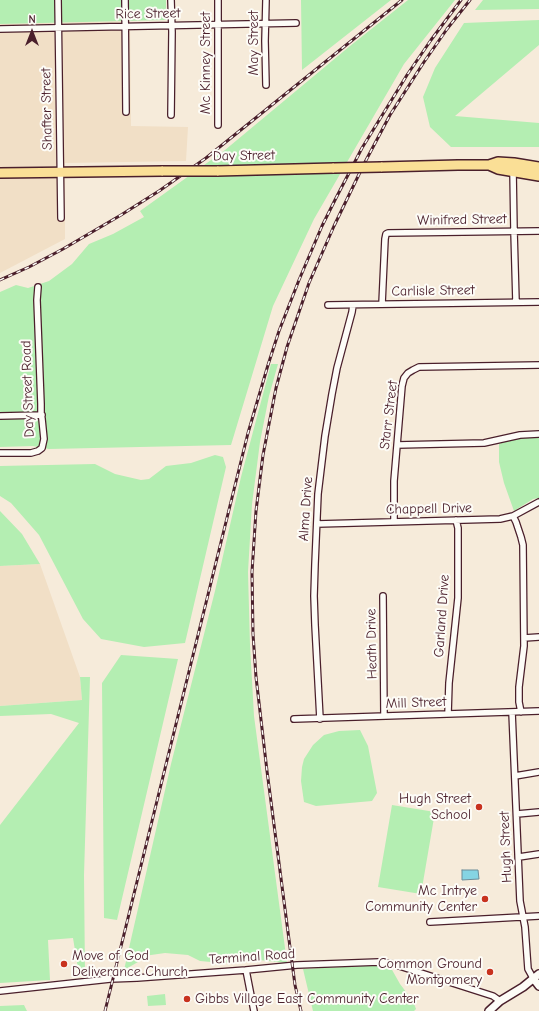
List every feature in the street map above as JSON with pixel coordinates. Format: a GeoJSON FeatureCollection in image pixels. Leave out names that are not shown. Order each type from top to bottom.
{"type":"FeatureCollection","features":[{"type":"Feature","properties":{"kind":"main road","name":"Day Street"},"geometry":{"type":"LineString","coordinates":[[0,173],[217,171],[490,165],[498,162],[539,167]]}},
{"type":"Feature","properties":{"kind":"main road","name":"Day Street"},"geometry":{"type":"LineString","coordinates":[[490,165],[498,169],[539,176]]}},
{"type":"Feature","properties":{"kind":"street","name":"Shafter Street"},"geometry":{"type":"LineString","coordinates":[[58,0],[61,218]]}},
{"type":"Feature","properties":{"kind":"street"},"geometry":{"type":"LineString","coordinates":[[125,0],[126,112]]}},
{"type":"Feature","properties":{"kind":"street"},"geometry":{"type":"LineString","coordinates":[[171,0],[171,115]]}},
{"type":"Feature","properties":{"kind":"street","name":"Mc Kinney Street"},"geometry":{"type":"LineString","coordinates":[[218,0],[218,125]]}},
{"type":"Feature","properties":{"kind":"street","name":"May Street"},"geometry":{"type":"LineString","coordinates":[[266,0],[264,41],[266,85]]}},
{"type":"Feature","properties":{"kind":"street","name":"Rice Street"},"geometry":{"type":"LineString","coordinates":[[0,29],[296,22]]}},
{"type":"Feature","properties":{"kind":"street"},"geometry":{"type":"LineString","coordinates":[[513,171],[516,302]]}},
{"type":"Feature","properties":{"kind":"street","name":"Winifred Street"},"geometry":{"type":"LineString","coordinates":[[382,304],[386,234],[539,231]]}},
{"type":"Feature","properties":{"kind":"street","name":"Day Street Road"},"geometry":{"type":"LineString","coordinates":[[0,453],[31,453],[42,448],[44,439],[37,300],[38,287]]}},
{"type":"Feature","properties":{"kind":"street","name":"Carlisle Street"},"geometry":{"type":"LineString","coordinates":[[328,305],[539,302]]}},
{"type":"Feature","properties":{"kind":"street","name":"Alma Drive"},"geometry":{"type":"LineString","coordinates":[[320,719],[315,625],[315,564],[320,472],[327,419],[337,368],[353,305]]}},
{"type":"Feature","properties":{"kind":"street","name":"Starr Street"},"geometry":{"type":"LineString","coordinates":[[394,522],[394,481],[397,445],[403,383],[407,374],[419,367],[539,365]]}},
{"type":"Feature","properties":{"kind":"street"},"geometry":{"type":"LineString","coordinates":[[0,416],[42,415]]}},
{"type":"Feature","properties":{"kind":"street"},"geometry":{"type":"LineString","coordinates":[[397,445],[484,443],[520,435],[539,434]]}},
{"type":"Feature","properties":{"kind":"street","name":"Chappell Drive"},"geometry":{"type":"LineString","coordinates":[[316,524],[500,519],[513,516],[539,502]]}},
{"type":"Feature","properties":{"kind":"street"},"geometry":{"type":"LineString","coordinates":[[513,516],[523,545],[524,655],[519,687],[521,712]]}},
{"type":"Feature","properties":{"kind":"street","name":"Garland Drive"},"geometry":{"type":"LineString","coordinates":[[448,714],[449,683],[458,598],[458,528],[456,520]]}},
{"type":"Feature","properties":{"kind":"street","name":"Heath Drive"},"geometry":{"type":"LineString","coordinates":[[383,596],[384,716]]}},
{"type":"Feature","properties":{"kind":"street"},"geometry":{"type":"LineString","coordinates":[[524,638],[539,637]]}},
{"type":"Feature","properties":{"kind":"street","name":"Mill Street"},"geometry":{"type":"LineString","coordinates":[[294,719],[539,711]]}},
{"type":"Feature","properties":{"kind":"street","name":"Hugh Street"},"geometry":{"type":"LineString","coordinates":[[512,712],[520,901],[525,927],[528,969],[536,976]]}},
{"type":"Feature","properties":{"kind":"street"},"geometry":{"type":"LineString","coordinates":[[515,776],[539,772]]}},
{"type":"Feature","properties":{"kind":"street"},"geometry":{"type":"LineString","coordinates":[[517,814],[539,812]]}},
{"type":"Feature","properties":{"kind":"street"},"geometry":{"type":"LineString","coordinates":[[519,857],[539,854]]}},
{"type":"Feature","properties":{"kind":"street"},"geometry":{"type":"LineString","coordinates":[[430,922],[539,916]]}},
{"type":"Feature","properties":{"kind":"street","name":"Terminal Road"},"geometry":{"type":"LineString","coordinates":[[0,991],[110,979],[297,966],[385,962],[493,996],[500,1001]]}},
{"type":"Feature","properties":{"kind":"street"},"geometry":{"type":"LineString","coordinates":[[246,970],[254,1011]]}},
{"type":"Feature","properties":{"kind":"street"},"geometry":{"type":"LineString","coordinates":[[489,1011],[500,1001],[523,987],[536,976],[539,986]]}},
{"type":"Feature","properties":{"kind":"shaded area"},"geometry":{"type":"Polygon","coordinates":[[[130,21],[131,126],[188,127],[186,161],[65,163],[65,239],[0,273],[0,24],[130,21]]]}},
{"type":"Feature","properties":{"kind":"shaded area"},"geometry":{"type":"Polygon","coordinates":[[[40,564],[80,677],[82,700],[0,706],[0,566],[40,564]]]}},
{"type":"Feature","properties":{"kind":"green space"},"geometry":{"type":"Polygon","coordinates":[[[0,0],[166,0],[166,20],[0,24],[0,0]]]}},
{"type":"Feature","properties":{"kind":"green space"},"geometry":{"type":"Polygon","coordinates":[[[301,0],[391,0],[302,70],[301,0]]]}},
{"type":"Feature","properties":{"kind":"green space"},"geometry":{"type":"Polygon","coordinates":[[[408,0],[455,0],[404,64],[314,219],[273,306],[231,445],[49,449],[33,446],[0,447],[0,292],[16,285],[28,288],[49,281],[72,264],[89,244],[113,234],[144,217],[140,211],[225,150],[408,0]]]}},
{"type":"Feature","properties":{"kind":"green space"},"geometry":{"type":"Polygon","coordinates":[[[483,0],[539,0],[539,9],[475,10],[483,0]]]}},
{"type":"Feature","properties":{"kind":"green space"},"geometry":{"type":"Polygon","coordinates":[[[539,20],[539,45],[455,116],[539,123],[539,147],[451,147],[430,127],[423,97],[435,68],[464,23],[539,20]]]}},
{"type":"Feature","properties":{"kind":"green space"},"geometry":{"type":"Polygon","coordinates":[[[271,364],[278,364],[269,396],[260,442],[252,504],[248,572],[254,716],[287,963],[259,960],[222,963],[200,961],[188,955],[165,953],[144,956],[138,962],[124,970],[171,764],[215,591],[241,477],[271,364]]]}},
{"type":"Feature","properties":{"kind":"green space"},"geometry":{"type":"Polygon","coordinates":[[[539,436],[539,498],[533,499],[514,511],[504,483],[499,462],[499,444],[510,440],[539,436]]]}},
{"type":"Feature","properties":{"kind":"green space"},"geometry":{"type":"Polygon","coordinates":[[[215,455],[223,457],[226,467],[185,643],[144,647],[101,639],[83,619],[39,535],[11,503],[0,496],[0,466],[95,464],[115,474],[141,480],[149,479],[166,466],[191,463],[215,455]]]}},
{"type":"Feature","properties":{"kind":"green space"},"geometry":{"type":"Polygon","coordinates":[[[0,511],[22,534],[40,564],[0,566],[0,511]]]}},
{"type":"Feature","properties":{"kind":"green space"},"geometry":{"type":"Polygon","coordinates":[[[121,655],[178,659],[117,920],[104,918],[102,683],[121,655]]]}},
{"type":"Feature","properties":{"kind":"green space"},"geometry":{"type":"Polygon","coordinates":[[[80,677],[90,677],[84,875],[85,976],[79,975],[73,938],[48,940],[50,980],[0,983],[0,825],[79,723],[51,714],[0,716],[0,706],[82,700],[80,677]]]}},
{"type":"Feature","properties":{"kind":"green space"},"geometry":{"type":"Polygon","coordinates":[[[360,730],[368,746],[377,793],[372,801],[316,806],[304,802],[301,781],[302,767],[304,759],[313,745],[324,735],[339,731],[360,730]]]}},
{"type":"Feature","properties":{"kind":"green space"},"geometry":{"type":"Polygon","coordinates":[[[392,805],[435,812],[421,894],[378,887],[392,805]]]}},
{"type":"Feature","properties":{"kind":"green space"},"geometry":{"type":"Polygon","coordinates":[[[382,965],[391,968],[400,984],[413,1001],[416,1009],[414,1011],[313,1011],[303,969],[382,965]]]}},
{"type":"Feature","properties":{"kind":"green space"},"geometry":{"type":"Polygon","coordinates":[[[165,994],[166,1005],[148,1006],[147,996],[165,994]]]}},
{"type":"Feature","properties":{"kind":"green space"},"geometry":{"type":"Polygon","coordinates":[[[24,1005],[27,1011],[0,1011],[0,1006],[24,1005]]]}},
{"type":"Feature","properties":{"kind":"water"},"geometry":{"type":"Polygon","coordinates":[[[462,870],[478,870],[479,879],[462,880],[462,870]]]}},
{"type":"Feature","properties":{"kind":"railway"},"geometry":{"type":"LineString","coordinates":[[0,280],[63,249],[159,191],[206,158],[402,0]]}},
{"type":"Feature","properties":{"kind":"railway"},"geometry":{"type":"LineString","coordinates":[[105,1011],[248,433],[279,331],[322,226],[362,148],[407,75],[461,0]]}},
{"type":"Feature","properties":{"kind":"railway"},"geometry":{"type":"LineString","coordinates":[[301,1011],[295,985],[267,771],[256,677],[253,634],[252,572],[256,511],[263,455],[276,388],[287,347],[309,283],[334,226],[390,115],[424,62],[470,0]]}},
{"type":"Feature","properties":{"kind":"place","name":"Hugh Street School"},"geometry":{"type":"Point","coordinates":[479,807]}},
{"type":"Feature","properties":{"kind":"place","name":"Mc Intrye Community Center"},"geometry":{"type":"Point","coordinates":[485,899]}},
{"type":"Feature","properties":{"kind":"place","name":"Move of God Deliverance Church"},"geometry":{"type":"Point","coordinates":[64,964]}},
{"type":"Feature","properties":{"kind":"place","name":"Common Ground Montgomery"},"geometry":{"type":"Point","coordinates":[490,972]}},
{"type":"Feature","properties":{"kind":"place","name":"Gibbs Village East Community Center"},"geometry":{"type":"Point","coordinates":[187,999]}}]}
